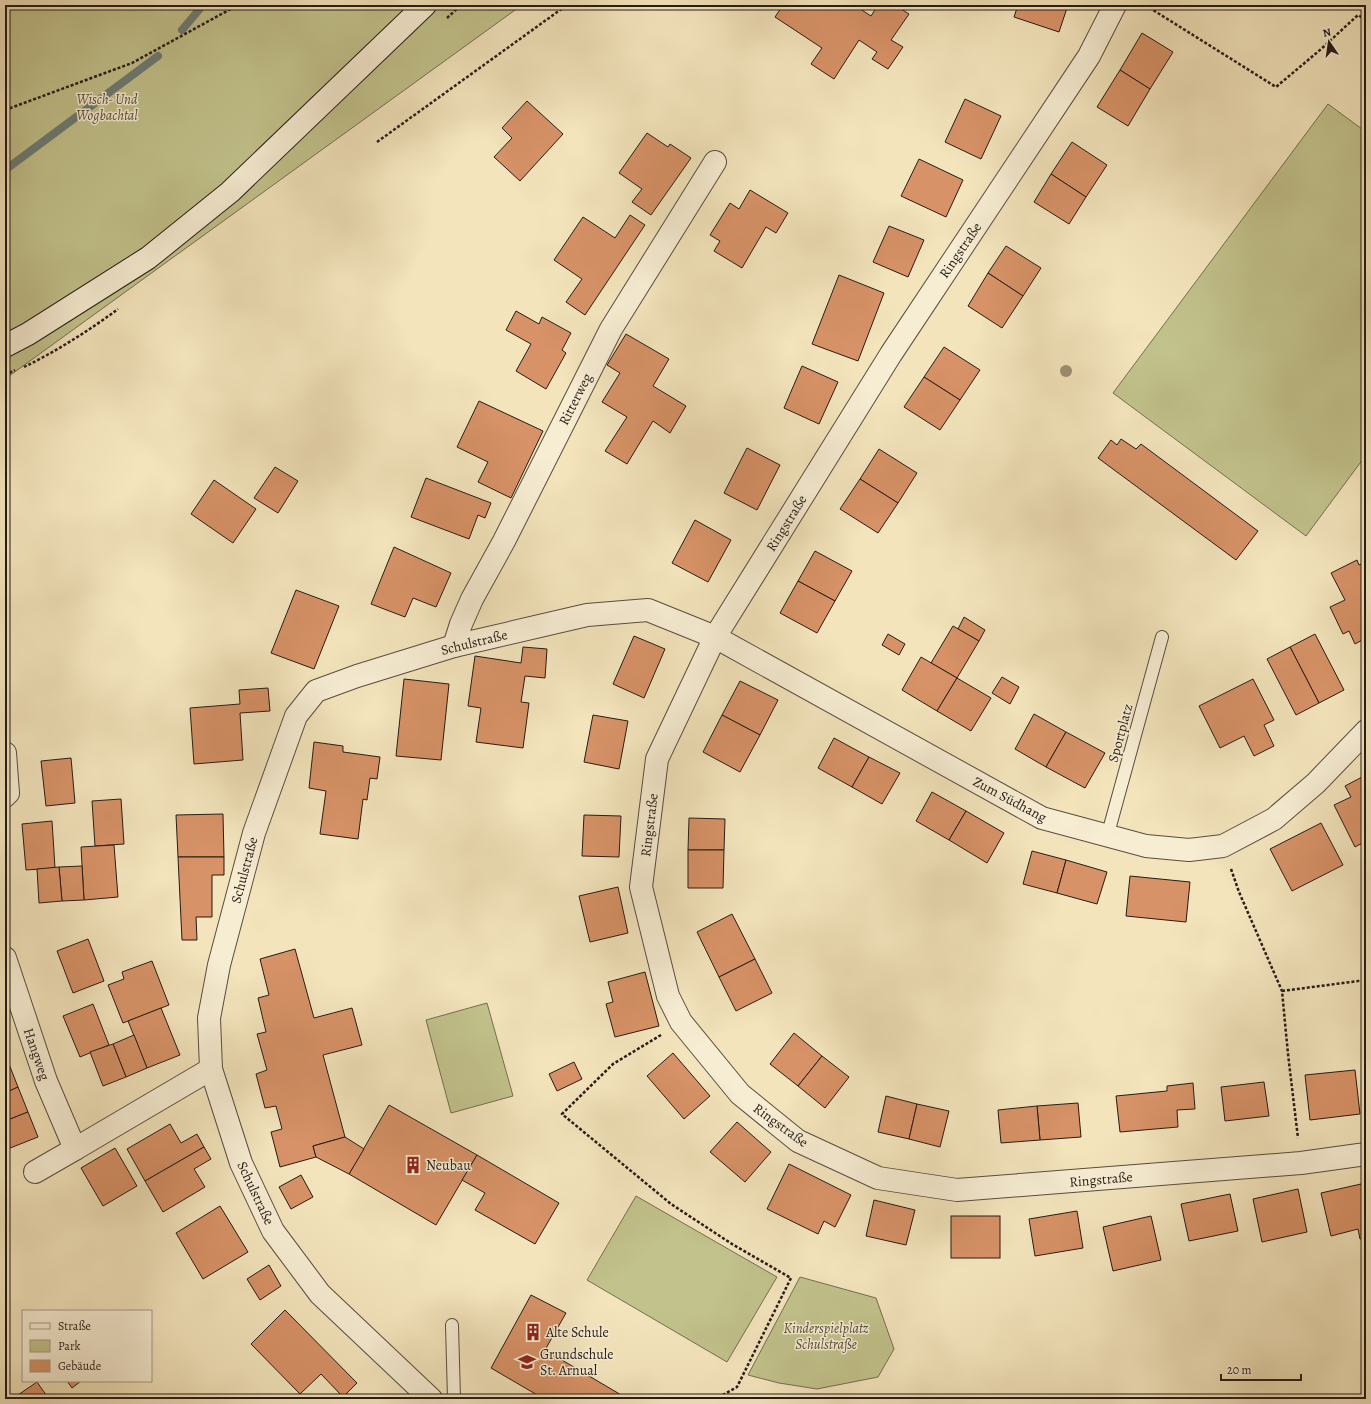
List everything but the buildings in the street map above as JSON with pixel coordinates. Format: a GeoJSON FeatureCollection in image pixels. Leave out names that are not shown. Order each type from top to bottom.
{"type":"FeatureCollection","features":[{"type":"Feature","properties":{"kind":"street"},"geometry":{"type":"LineString","coordinates":[[5,346],[28,334],[148,258],[230,192],[425,5]]}},
{"type":"Feature","properties":{"kind":"street","name":"Ringstraße"},"geometry":{"type":"LineString","coordinates":[[1115,5],[1089,56],[891,354],[715,637],[657,759],[641,887],[668,996],[681,1022],[740,1094],[798,1141],[878,1178],[957,1190],[1301,1163],[1366,1154]]}},
{"type":"Feature","properties":{"kind":"street","name":"Ritterweg"},"geometry":{"type":"LineString","coordinates":[[454,646],[461,624],[472,599],[504,541],[611,329],[715,162]]}},
{"type":"Feature","properties":{"kind":"street","name":"Schulstraße"},"geometry":{"type":"LineString","coordinates":[[431,1399],[320,1294],[273,1231],[241,1163],[211,1069],[209,1018],[219,965],[254,832],[296,716],[316,691],[357,676],[454,646],[587,615],[648,610],[715,637]]}},
{"type":"Feature","properties":{"kind":"street","name":"Zum Südhang"},"geometry":{"type":"LineString","coordinates":[[715,637],[1042,818],[1107,837],[1146,846],[1189,850],[1223,846],[1274,819],[1316,783],[1366,731]]}},
{"type":"Feature","properties":{"kind":"street"},"geometry":{"type":"LineString","coordinates":[[5,752],[8,793],[5,796]]}},
{"type":"Feature","properties":{"kind":"street","name":"Hangweg"},"geometry":{"type":"LineString","coordinates":[[5,958],[46,1081],[75,1149]]}},
{"type":"Feature","properties":{"kind":"street"},"geometry":{"type":"LineString","coordinates":[[35,1172],[211,1069]]}},
{"type":"Feature","properties":{"kind":"lane","name":"Sportplatz"},"geometry":{"type":"LineString","coordinates":[[1107,837],[1162,637]]}},
{"type":"Feature","properties":{"kind":"lane"},"geometry":{"type":"LineString","coordinates":[[452,1326],[454,1399]]}},
{"type":"Feature","properties":{"kind":"path"},"geometry":{"type":"LineString","coordinates":[[5,110],[132,63],[238,5]]}},
{"type":"Feature","properties":{"kind":"path"},"geometry":{"type":"LineString","coordinates":[[377,142],[567,5]]}},
{"type":"Feature","properties":{"kind":"path"},"geometry":{"type":"LineString","coordinates":[[1146,5],[1276,87],[1320,50],[1358,15],[1366,20]]}},
{"type":"Feature","properties":{"kind":"path"},"geometry":{"type":"LineString","coordinates":[[1239,892],[1282,991],[1296,1118]]}},
{"type":"Feature","properties":{"kind":"path"},"geometry":{"type":"LineString","coordinates":[[1282,991],[1366,980]]}},
{"type":"Feature","properties":{"kind":"path"},"geometry":{"type":"LineString","coordinates":[[681,1022],[613,1064],[562,1114],[672,1204],[732,1244],[791,1278],[736,1386],[716,1399]]}},
{"type":"Feature","properties":{"kind":"green space","name":"Wisch- Und Wogbachtal"},"geometry":{"type":"Polygon","coordinates":[[[5,5],[522,5],[5,379],[5,5]]]}},
{"type":"Feature","properties":{"kind":"green space"},"geometry":{"type":"Polygon","coordinates":[[[1328,104],[1366,132],[1366,455],[1306,536],[1113,393],[1328,104]]]}},
{"type":"Feature","properties":{"kind":"green space"},"geometry":{"type":"Polygon","coordinates":[[[487,1003],[513,1096],[451,1113],[426,1020],[487,1003]]]}},
{"type":"Feature","properties":{"kind":"green space"},"geometry":{"type":"Polygon","coordinates":[[[636,1196],[777,1277],[727,1362],[587,1280],[636,1196]]]}},
{"type":"Feature","properties":{"kind":"green space","name":"Kinderspielplatz Schulstraße"},"geometry":{"type":"Polygon","coordinates":[[[800,1277],[876,1298],[894,1349],[878,1377],[817,1389],[779,1383],[748,1375],[800,1277]]]}},
{"type":"Feature","properties":{"kind":"waterway"},"geometry":{"type":"LineString","coordinates":[[182,30],[203,5]]}},
{"type":"Feature","properties":{"kind":"waterway"},"geometry":{"type":"LineString","coordinates":[[5,170],[158,56]]}},
{"type":"Feature","properties":{"kind":"place","name":"Neubau"},"geometry":{"type":"Point","coordinates":[413,1165]}},
{"type":"Feature","properties":{"kind":"place","name":"Alte Schule"},"geometry":{"type":"Point","coordinates":[533,1332]}},
{"type":"Feature","properties":{"kind":"place","name":"Grundschule St. Arnual"},"geometry":{"type":"Point","coordinates":[527,1362]}}]}
